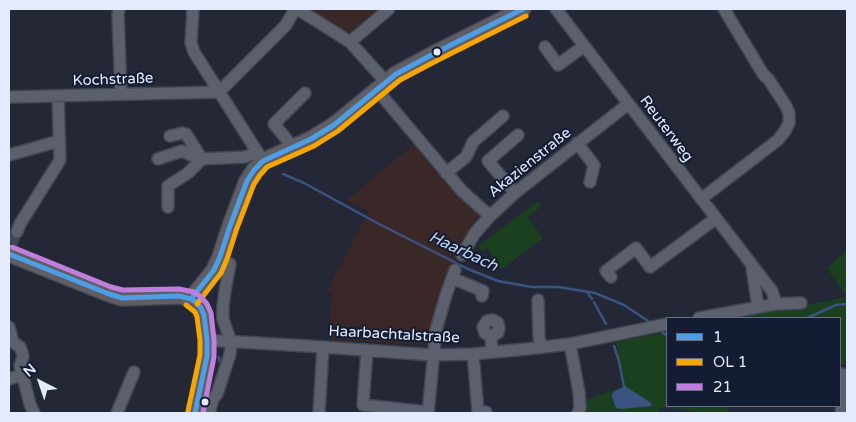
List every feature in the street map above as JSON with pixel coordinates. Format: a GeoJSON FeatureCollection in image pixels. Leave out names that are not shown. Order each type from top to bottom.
{"type":"FeatureCollection","features":[{"type":"Feature","properties":{"kind":"main road"},"geometry":{"type":"LineString","coordinates":[[191,299],[214,270],[247,181],[260,157],[293,147],[311,139],[334,125],[396,74],[436,52],[524,9]]}},
{"type":"Feature","properties":{"kind":"main road"},"geometry":{"type":"LineString","coordinates":[[10,252],[122,298],[179,296],[191,299],[201,308],[204,315],[207,340],[206,398],[195,413]]}},
{"type":"Feature","properties":{"kind":"street"},"geometry":{"type":"LineString","coordinates":[[119,9],[121,94]]}},
{"type":"Feature","properties":{"kind":"street"},"geometry":{"type":"LineString","coordinates":[[158,159],[182,151],[200,159],[260,157],[194,52],[191,43],[193,9]]}},
{"type":"Feature","properties":{"kind":"street"},"geometry":{"type":"LineString","coordinates":[[219,92],[286,25],[296,9],[350,42],[446,173],[462,191],[490,216]]}},
{"type":"Feature","properties":{"kind":"street"},"geometry":{"type":"LineString","coordinates":[[350,42],[389,9]]}},
{"type":"Feature","properties":{"kind":"street","name":"Reuterweg"},"geometry":{"type":"LineString","coordinates":[[556,9],[772,291],[776,304]]}},
{"type":"Feature","properties":{"kind":"street"},"geometry":{"type":"LineString","coordinates":[[701,199],[778,140],[789,123],[789,113],[786,106],[763,74],[724,9]]}},
{"type":"Feature","properties":{"kind":"street"},"geometry":{"type":"LineString","coordinates":[[545,48],[558,65],[584,46]]}},
{"type":"Feature","properties":{"kind":"street","name":"Kochstraße"},"geometry":{"type":"LineString","coordinates":[[9,97],[219,92]]}},
{"type":"Feature","properties":{"kind":"street"},"geometry":{"type":"LineString","coordinates":[[293,147],[274,124],[305,93]]}},
{"type":"Feature","properties":{"kind":"street"},"geometry":{"type":"LineString","coordinates":[[17,232],[20,224],[60,160],[58,96]]}},
{"type":"Feature","properties":{"kind":"street","name":"Akazienstraße"},"geometry":{"type":"LineString","coordinates":[[462,255],[475,233],[514,193],[628,104]]}},
{"type":"Feature","properties":{"kind":"street"},"geometry":{"type":"LineString","coordinates":[[446,173],[466,157],[473,142],[503,116]]}},
{"type":"Feature","properties":{"kind":"street"},"geometry":{"type":"LineString","coordinates":[[168,207],[168,186],[188,173],[200,159],[186,134],[170,136]]}},
{"type":"Feature","properties":{"kind":"street"},"geometry":{"type":"LineString","coordinates":[[514,193],[488,160],[518,135]]}},
{"type":"Feature","properties":{"kind":"street"},"geometry":{"type":"LineString","coordinates":[[9,155],[59,141]]}},
{"type":"Feature","properties":{"kind":"street"},"geometry":{"type":"LineString","coordinates":[[577,143],[594,164],[590,182]]}},
{"type":"Feature","properties":{"kind":"street"},"geometry":{"type":"LineString","coordinates":[[611,277],[606,271],[636,248],[650,267],[715,218]]}},
{"type":"Feature","properties":{"kind":"street"},"geometry":{"type":"LineString","coordinates":[[209,413],[206,398],[217,394],[230,354],[231,342],[223,319],[225,291],[230,264]]}},
{"type":"Feature","properties":{"kind":"street","name":"Reuterweg"},"geometry":{"type":"LineString","coordinates":[[752,267],[758,307]]}},
{"type":"Feature","properties":{"kind":"street"},"geometry":{"type":"LineString","coordinates":[[367,350],[363,406],[428,412],[432,355],[436,330],[454,274],[483,291],[482,296]]}},
{"type":"Feature","properties":{"kind":"street"},"geometry":{"type":"LineString","coordinates":[[538,300],[541,348]]}},
{"type":"Feature","properties":{"kind":"street"},"geometry":{"type":"LineString","coordinates":[[704,317],[776,304],[801,303]]}},
{"type":"Feature","properties":{"kind":"street"},"geometry":{"type":"LineString","coordinates":[[205,321],[223,319]]}},
{"type":"Feature","properties":{"kind":"street","name":"Haarbachtalstraße"},"geometry":{"type":"LineString","coordinates":[[207,340],[432,355],[473,354],[570,344],[665,325]]}},
{"type":"Feature","properties":{"kind":"street"},"geometry":{"type":"LineString","coordinates":[[9,327],[13,342],[20,347],[22,352],[23,357],[20,366],[34,413]]}},
{"type":"Feature","properties":{"kind":"street"},"geometry":{"type":"LineString","coordinates":[[491,336],[492,352]]}},
{"type":"Feature","properties":{"kind":"street"},"geometry":{"type":"LineString","coordinates":[[570,344],[579,392],[580,408],[578,413]]}},
{"type":"Feature","properties":{"kind":"street"},"geometry":{"type":"LineString","coordinates":[[319,413],[323,347]]}},
{"type":"Feature","properties":{"kind":"street"},"geometry":{"type":"LineString","coordinates":[[473,354],[478,412],[486,413]]}},
{"type":"Feature","properties":{"kind":"street"},"geometry":{"type":"LineString","coordinates":[[117,413],[134,372]]}},
{"type":"Feature","properties":{"kind":"street"},"geometry":{"type":"LineString","coordinates":[[841,413],[842,374]]}},
{"type":"Feature","properties":{"kind":"street"},"geometry":{"type":"LineString","coordinates":[[9,379],[22,375]]}},
{"type":"Feature","properties":{"kind":"shaded area"},"geometry":{"type":"Polygon","coordinates":[[[310,9],[380,9],[356,30],[345,32],[310,9]]]}},
{"type":"Feature","properties":{"kind":"shaded area"},"geometry":{"type":"Polygon","coordinates":[[[414,144],[458,197],[479,215],[465,237],[445,279],[436,303],[428,342],[424,345],[329,339],[332,291],[327,291],[369,211],[347,200],[414,144]]]}},
{"type":"Feature","properties":{"kind":"green space"},"geometry":{"type":"Polygon","coordinates":[[[538,201],[542,206],[527,217],[543,238],[502,269],[487,248],[482,251],[478,246],[538,201]]]}},
{"type":"Feature","properties":{"kind":"green space"},"geometry":{"type":"Polygon","coordinates":[[[847,250],[847,297],[827,268],[847,250]]]}},
{"type":"Feature","properties":{"kind":"green space"},"geometry":{"type":"Polygon","coordinates":[[[847,297],[847,364],[841,364],[841,317],[743,317],[847,297]]]}},
{"type":"Feature","properties":{"kind":"green space"},"geometry":{"type":"Polygon","coordinates":[[[666,332],[666,407],[729,407],[728,413],[660,407],[658,413],[584,413],[586,400],[625,386],[616,342],[666,332]]]}},
{"type":"Feature","properties":{"kind":"water"},"geometry":{"type":"Polygon","coordinates":[[[625,386],[651,403],[652,406],[616,408],[612,394],[625,386]]]}},
{"type":"Feature","properties":{"kind":"waterway","name":"Haarbach"},"geometry":{"type":"LineString","coordinates":[[283,174],[304,183],[468,269],[498,281],[532,287],[558,287],[595,293],[624,305],[651,323]]}},
{"type":"Feature","properties":{"kind":"waterway","name":"Haarbach"},"geometry":{"type":"LineString","coordinates":[[587,292],[592,299]]}},
{"type":"Feature","properties":{"kind":"waterway"},"geometry":{"type":"LineString","coordinates":[[594,302],[606,324]]}},
{"type":"Feature","properties":{"kind":"waterway","name":"Haarbach"},"geometry":{"type":"LineString","coordinates":[[809,317],[836,305],[847,304]]}},
{"type":"Feature","properties":{"kind":"waterway","name":"Haarbach"},"geometry":{"type":"LineString","coordinates":[[659,329],[666,335]]}},
{"type":"Feature","properties":{"kind":"waterway"},"geometry":{"type":"LineString","coordinates":[[614,346],[624,387]]}},
{"type":"Feature","properties":{"kind":"tunnel"},"geometry":{"type":"LineString","coordinates":[[12,244],[17,232]]}},
{"type":"Feature","properties":{"kind":"transit line","name":"1"},"geometry":{"type":"LineString","coordinates":[[191,299],[214,270],[247,181],[263,161],[311,139],[334,125],[396,74],[523,9]]}},
{"type":"Feature","properties":{"kind":"transit line"},"geometry":{"type":"LineString","coordinates":[[197,304],[221,273],[254,184],[267,167],[314,146],[338,131],[400,80],[526,16]]}},
{"type":"Feature","properties":{"kind":"transit line","name":"21"},"geometry":{"type":"LineString","coordinates":[[12,247],[111,287],[123,290],[179,289],[194,292],[201,297],[211,313],[214,340],[214,357],[203,413]]}},
{"type":"Feature","properties":{"kind":"transit line","name":"1"},"geometry":{"type":"LineString","coordinates":[[9,254],[122,298],[179,296],[196,302],[204,315],[207,356],[195,413]]}},
{"type":"Feature","properties":{"kind":"transit line"},"geometry":{"type":"LineString","coordinates":[[186,305],[195,312],[200,340],[200,355],[188,411]]}}]}
